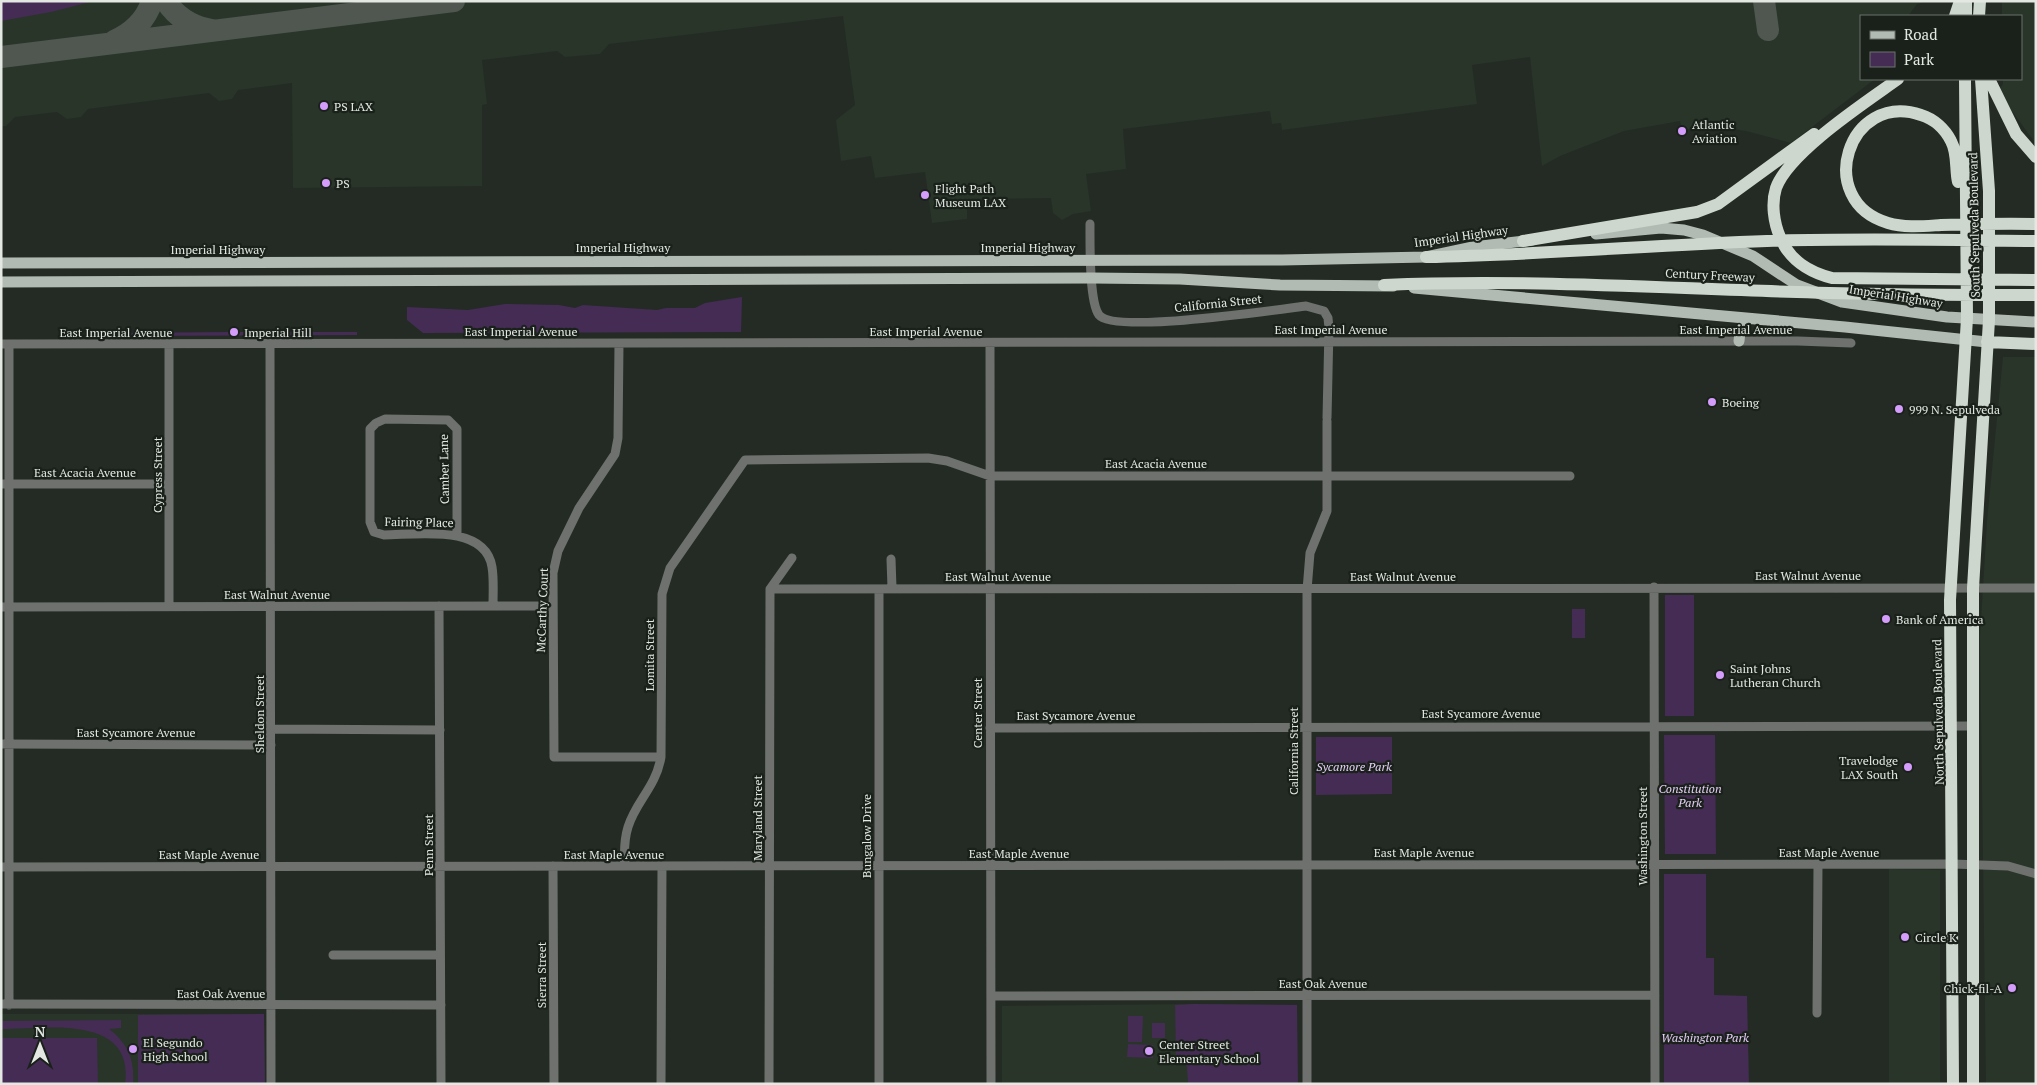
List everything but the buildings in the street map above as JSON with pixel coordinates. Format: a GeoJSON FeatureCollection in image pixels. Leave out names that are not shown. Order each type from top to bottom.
{"type":"FeatureCollection","features":[{"type":"Feature","properties":{"kind":"highway"},"geometry":{"type":"LineString","coordinates":[[1955,15],[1960,1]]}},
{"type":"Feature","properties":{"kind":"highway"},"geometry":{"type":"LineString","coordinates":[[1966,1],[1966,15]]}},
{"type":"Feature","properties":{"kind":"highway"},"geometry":{"type":"LineString","coordinates":[[1980,1],[1980,15]]}},
{"type":"Feature","properties":{"kind":"highway"},"geometry":{"type":"LineString","coordinates":[[1897,80],[1796,159],[1784,174],[1776,188],[1773,201],[1778,231],[1793,258],[1808,270],[1832,278],[2036,280]]}},
{"type":"Feature","properties":{"kind":"highway","name":"South Sepulveda Boulevard"},"geometry":{"type":"LineString","coordinates":[[1965,80],[1966,340]]}},
{"type":"Feature","properties":{"kind":"highway","name":"South Sepulveda Boulevard"},"geometry":{"type":"LineString","coordinates":[[1981,80],[1989,191],[1989,320],[1987,342]]}},
{"type":"Feature","properties":{"kind":"highway"},"geometry":{"type":"LineString","coordinates":[[1989,80],[2016,134],[2036,158]]}},
{"type":"Feature","properties":{"kind":"highway"},"geometry":{"type":"LineString","coordinates":[[1523,241],[1697,212],[1711,206],[1848,110],[1865,103]]}},
{"type":"Feature","properties":{"kind":"highway"},"geometry":{"type":"LineString","coordinates":[[1966,211],[1957,177],[1955,153],[1950,140],[1941,127],[1928,118],[1903,112],[1888,113],[1870,122],[1857,134],[1848,150],[1846,166],[1847,183],[1851,193],[1862,208],[1878,219],[1900,226],[2036,224]]}},
{"type":"Feature","properties":{"kind":"highway"},"geometry":{"type":"LineString","coordinates":[[1426,257],[1536,254],[1647,247],[1850,239],[2036,241]]}},
{"type":"Feature","properties":{"kind":"highway","name":"Century Freeway"},"geometry":{"type":"LineString","coordinates":[[1384,285],[1447,282],[1588,283],[1730,290],[1898,295],[2036,295]]}},
{"type":"Feature","properties":{"kind":"highway","name":"North Sepulveda Boulevard"},"geometry":{"type":"LineString","coordinates":[[1952,1084],[1951,588],[1966,340]]}},
{"type":"Feature","properties":{"kind":"highway"},"geometry":{"type":"LineString","coordinates":[[1973,1084],[1973,588],[1987,342],[2036,344]]}},
{"type":"Feature","properties":{"kind":"main road","name":"Imperial Highway"},"geometry":{"type":"LineString","coordinates":[[1,263],[620,260],[1282,260],[1426,257],[1473,247],[1661,228],[1684,230],[1703,235],[1752,256],[1797,285],[1842,302],[1967,318],[2036,322]]}},
{"type":"Feature","properties":{"kind":"main road"},"geometry":{"type":"LineString","coordinates":[[620,260],[620,278]]}},
{"type":"Feature","properties":{"kind":"main road"},"geometry":{"type":"LineString","coordinates":[[1,282],[524,281],[620,278],[1092,278],[1180,279],[1280,285],[1384,285],[1987,342]]}},
{"type":"Feature","properties":{"kind":"main road"},"geometry":{"type":"LineString","coordinates":[[1739,341],[1740,331],[1747,319]]}},
{"type":"Feature","properties":{"kind":"street","name":"California Street"},"geometry":{"type":"LineString","coordinates":[[1090,224],[1095,309],[1099,315],[1108,321],[1151,323],[1312,306],[1324,311],[1328,318],[1327,512],[1310,552],[1307,590],[1307,1084]]}},
{"type":"Feature","properties":{"kind":"street","name":"East Imperial Avenue"},"geometry":{"type":"LineString","coordinates":[[5,344],[1329,341],[1739,341],[1851,343]]}},
{"type":"Feature","properties":{"kind":"street","name":"Center Street"},"geometry":{"type":"LineString","coordinates":[[990,343],[991,1084]]}},
{"type":"Feature","properties":{"kind":"street"},"geometry":{"type":"LineString","coordinates":[[5,344],[5,1004]]}},
{"type":"Feature","properties":{"kind":"street","name":"Cypress Street"},"geometry":{"type":"LineString","coordinates":[[169,344],[170,606]]}},
{"type":"Feature","properties":{"kind":"street","name":"Sheldon Street"},"geometry":{"type":"LineString","coordinates":[[270,344],[271,1084]]}},
{"type":"Feature","properties":{"kind":"street","name":"McCarthy Court"},"geometry":{"type":"LineString","coordinates":[[619,344],[618,438],[615,454],[579,508],[558,551],[553,573],[554,757],[661,757]]}},
{"type":"Feature","properties":{"kind":"street","name":"Camber Lane"},"geometry":{"type":"LineString","coordinates":[[376,423],[394,420],[448,420],[453,423],[457,430],[457,535]]}},
{"type":"Feature","properties":{"kind":"street","name":"Fairing Place"},"geometry":{"type":"LineString","coordinates":[[376,423],[370,429],[370,522],[374,532],[384,535],[457,535],[475,541],[488,556],[492,566],[494,606]]}},
{"type":"Feature","properties":{"kind":"street","name":"East Acacia Avenue"},"geometry":{"type":"LineString","coordinates":[[745,460],[928,458],[947,461],[990,476],[1570,476]]}},
{"type":"Feature","properties":{"kind":"street","name":"Lomita Street"},"geometry":{"type":"LineString","coordinates":[[625,866],[624,850],[628,826],[657,776],[661,757],[662,594],[670,568],[745,460]]}},
{"type":"Feature","properties":{"kind":"street","name":"East Acacia Avenue"},"geometry":{"type":"LineString","coordinates":[[5,484],[169,484]]}},
{"type":"Feature","properties":{"kind":"street"},"geometry":{"type":"LineString","coordinates":[[770,589],[792,558]]}},
{"type":"Feature","properties":{"kind":"street"},"geometry":{"type":"LineString","coordinates":[[891,560],[892,588]]}},
{"type":"Feature","properties":{"kind":"street","name":"Washington Street"},"geometry":{"type":"LineString","coordinates":[[1654,587],[1655,1084]]}},
{"type":"Feature","properties":{"kind":"street","name":"East Walnut Avenue"},"geometry":{"type":"LineString","coordinates":[[770,589],[2036,588]]}},
{"type":"Feature","properties":{"kind":"street","name":"Maryland Street"},"geometry":{"type":"LineString","coordinates":[[769,1084],[770,589]]}},
{"type":"Feature","properties":{"kind":"street","name":"Bungalow Drive"},"geometry":{"type":"LineString","coordinates":[[879,589],[879,1084]]}},
{"type":"Feature","properties":{"kind":"street","name":"Penn Street"},"geometry":{"type":"LineString","coordinates":[[440,606],[441,1084]]}},
{"type":"Feature","properties":{"kind":"street","name":"East Walnut Avenue"},"geometry":{"type":"LineString","coordinates":[[5,607],[552,606]]}},
{"type":"Feature","properties":{"kind":"street","name":"East Sycamore Avenue"},"geometry":{"type":"LineString","coordinates":[[990,728],[1654,725],[1973,726]]}},
{"type":"Feature","properties":{"kind":"street"},"geometry":{"type":"LineString","coordinates":[[271,729],[440,730]]}},
{"type":"Feature","properties":{"kind":"street","name":"East Sycamore Avenue"},"geometry":{"type":"LineString","coordinates":[[4,744],[271,745]]}},
{"type":"Feature","properties":{"kind":"street"},"geometry":{"type":"LineString","coordinates":[[1817,1013],[1818,864]]}},
{"type":"Feature","properties":{"kind":"street","name":"East Maple Avenue"},"geometry":{"type":"LineString","coordinates":[[4,867],[1953,864],[2008,866],[2036,874]]}},
{"type":"Feature","properties":{"kind":"street","name":"Sierra Street"},"geometry":{"type":"LineString","coordinates":[[553,866],[554,1084]]}},
{"type":"Feature","properties":{"kind":"street"},"geometry":{"type":"LineString","coordinates":[[661,1084],[662,866]]}},
{"type":"Feature","properties":{"kind":"street"},"geometry":{"type":"LineString","coordinates":[[333,955],[440,954]]}},
{"type":"Feature","properties":{"kind":"street","name":"East Oak Avenue"},"geometry":{"type":"LineString","coordinates":[[991,996],[1655,995]]}},
{"type":"Feature","properties":{"kind":"street","name":"East Oak Avenue"},"geometry":{"type":"LineString","coordinates":[[5,1004],[441,1005]]}},
{"type":"Feature","properties":{"kind":"shaded area"},"geometry":{"type":"Polygon","coordinates":[[[1,1],[1927,1],[1917,4],[1909,15],[1860,15],[1860,80],[1874,80],[1791,143],[1746,131],[1716,126],[1682,130],[1680,121],[1624,131],[1560,156],[1542,166],[1530,57],[1472,65],[1477,104],[1282,130],[1281,123],[1272,124],[1270,111],[1123,129],[1126,169],[1086,174],[1091,211],[1073,214],[1062,220],[1053,213],[1051,198],[967,199],[967,219],[932,223],[925,172],[875,178],[871,156],[841,161],[836,120],[855,105],[843,16],[609,44],[600,54],[565,57],[557,51],[482,60],[487,104],[482,105],[482,186],[293,188],[292,83],[238,90],[232,99],[219,101],[209,93],[88,109],[81,117],[67,119],[57,112],[15,117],[6,126],[1,126],[1,1]]]}},
{"type":"Feature","properties":{"kind":"shaded area"},"geometry":{"type":"Polygon","coordinates":[[[2002,1],[2036,1],[2036,144],[2009,107],[2000,88],[2003,80],[2022,80],[2022,15],[2002,15],[2002,1]]]}},
{"type":"Feature","properties":{"kind":"shaded area"},"geometry":{"type":"Polygon","coordinates":[[[2003,357],[2036,357],[2036,1084],[1986,1084],[1980,637],[1987,521],[2003,357]]]}},
{"type":"Feature","properties":{"kind":"shaded area"},"geometry":{"type":"Polygon","coordinates":[[[1889,869],[1940,870],[1940,1084],[1889,1084],[1889,869]]]}},
{"type":"Feature","properties":{"kind":"shaded area","name":"Center Street Elementary School"},"geometry":{"type":"Polygon","coordinates":[[[1297,1005],[1297,1084],[1002,1084],[1002,1006],[1297,1005]]]}},
{"type":"Feature","properties":{"kind":"shaded area","name":"El Segundo High School"},"geometry":{"type":"Polygon","coordinates":[[[1,1014],[264,1014],[265,1084],[1,1084],[1,1014]]]}},
{"type":"Feature","properties":{"kind":"green space"},"geometry":{"type":"Polygon","coordinates":[[[1,1],[94,1],[51,12],[1,21],[1,1]]]}},
{"type":"Feature","properties":{"kind":"green space"},"geometry":{"type":"Polygon","coordinates":[[[742,297],[741,332],[423,333],[407,320],[407,307],[468,310],[505,304],[559,305],[575,308],[583,305],[657,310],[666,308],[695,308],[705,303],[742,297]]]}},
{"type":"Feature","properties":{"kind":"green space"},"geometry":{"type":"Polygon","coordinates":[[[233,330],[240,332],[357,332],[357,335],[117,336],[117,333],[227,332],[233,330]]]}},
{"type":"Feature","properties":{"kind":"green space"},"geometry":{"type":"Polygon","coordinates":[[[1665,595],[1694,595],[1694,716],[1665,716],[1665,595]]]}},
{"type":"Feature","properties":{"kind":"green space"},"geometry":{"type":"Polygon","coordinates":[[[1572,609],[1585,609],[1585,638],[1572,638],[1572,609]]]}},
{"type":"Feature","properties":{"kind":"green space","name":"Constitution Park"},"geometry":{"type":"Polygon","coordinates":[[[1664,735],[1715,735],[1716,854],[1665,854],[1664,735]]]}},
{"type":"Feature","properties":{"kind":"green space","name":"Sycamore Park"},"geometry":{"type":"Polygon","coordinates":[[[1316,737],[1392,737],[1392,794],[1316,795],[1316,737]]]}},
{"type":"Feature","properties":{"kind":"green space","name":"Washington Park"},"geometry":{"type":"Polygon","coordinates":[[[1664,874],[1706,874],[1706,958],[1714,958],[1714,995],[1747,996],[1749,1084],[1664,1084],[1664,874]]]}},
{"type":"Feature","properties":{"kind":"green space"},"geometry":{"type":"Polygon","coordinates":[[[1175,1005],[1297,1005],[1298,1084],[1188,1084],[1187,1066],[1176,1057],[1175,1005]]]}},
{"type":"Feature","properties":{"kind":"green space"},"geometry":{"type":"Polygon","coordinates":[[[264,1014],[265,1084],[138,1084],[138,1015],[264,1014]]]}},
{"type":"Feature","properties":{"kind":"green space"},"geometry":{"type":"Polygon","coordinates":[[[1128,1016],[1143,1016],[1142,1042],[1128,1042],[1128,1016]]]}},
{"type":"Feature","properties":{"kind":"green space"},"geometry":{"type":"Polygon","coordinates":[[[121,1020],[121,1028],[109,1029],[121,1040],[129,1053],[133,1068],[133,1084],[125,1084],[124,1061],[116,1045],[101,1035],[83,1030],[62,1028],[1,1029],[1,1021],[121,1020]]]}},
{"type":"Feature","properties":{"kind":"green space"},"geometry":{"type":"Polygon","coordinates":[[[1152,1023],[1165,1023],[1165,1038],[1152,1038],[1152,1023]]]}},
{"type":"Feature","properties":{"kind":"green space"},"geometry":{"type":"Polygon","coordinates":[[[1,1038],[97,1038],[98,1084],[1,1084],[1,1038]]]}},
{"type":"Feature","properties":{"kind":"green space"},"geometry":{"type":"Polygon","coordinates":[[[1128,1044],[1153,1045],[1153,1058],[1127,1057],[1128,1044]]]}},
{"type":"Feature","properties":{"kind":"taxiway"},"geometry":{"type":"LineString","coordinates":[[114,41],[127,34],[142,20],[152,1]]}},
{"type":"Feature","properties":{"kind":"taxiway"},"geometry":{"type":"LineString","coordinates":[[166,1],[186,21],[198,27],[212,30]]}},
{"type":"Feature","properties":{"kind":"taxiway"},"geometry":{"type":"LineString","coordinates":[[1,57],[454,1]]}},
{"type":"Feature","properties":{"kind":"taxiway"},"geometry":{"type":"LineString","coordinates":[[1764,1],[1768,30]]}},
{"type":"Feature","properties":{"kind":"place","name":"PS LAX"},"geometry":{"type":"Point","coordinates":[324,106]}},
{"type":"Feature","properties":{"kind":"place","name":"Atlantic Aviation"},"geometry":{"type":"Point","coordinates":[1682,131]}},
{"type":"Feature","properties":{"kind":"place","name":"PS"},"geometry":{"type":"Point","coordinates":[326,183]}},
{"type":"Feature","properties":{"kind":"place","name":"Flight Path Museum LAX"},"geometry":{"type":"Point","coordinates":[925,195]}},
{"type":"Feature","properties":{"kind":"place","name":"Imperial Hill"},"geometry":{"type":"Point","coordinates":[234,332]}},
{"type":"Feature","properties":{"kind":"place","name":"Boeing"},"geometry":{"type":"Point","coordinates":[1712,402]}},
{"type":"Feature","properties":{"kind":"place","name":"999 N. Sepulveda"},"geometry":{"type":"Point","coordinates":[1899,409]}},
{"type":"Feature","properties":{"kind":"place","name":"Bank of America"},"geometry":{"type":"Point","coordinates":[1886,619]}},
{"type":"Feature","properties":{"kind":"place","name":"Saint Johns Lutheran Church"},"geometry":{"type":"Point","coordinates":[1720,675]}},
{"type":"Feature","properties":{"kind":"place","name":"Travelodge LAX South"},"geometry":{"type":"Point","coordinates":[1908,767]}},
{"type":"Feature","properties":{"kind":"place","name":"Circle K"},"geometry":{"type":"Point","coordinates":[1905,937]}},
{"type":"Feature","properties":{"kind":"place","name":"Chick-fil-A"},"geometry":{"type":"Point","coordinates":[2012,988]}},
{"type":"Feature","properties":{"kind":"place","name":"El Segundo High School"},"geometry":{"type":"Point","coordinates":[133,1049]}},
{"type":"Feature","properties":{"kind":"place","name":"Center Street Elementary School"},"geometry":{"type":"Point","coordinates":[1149,1051]}}]}
